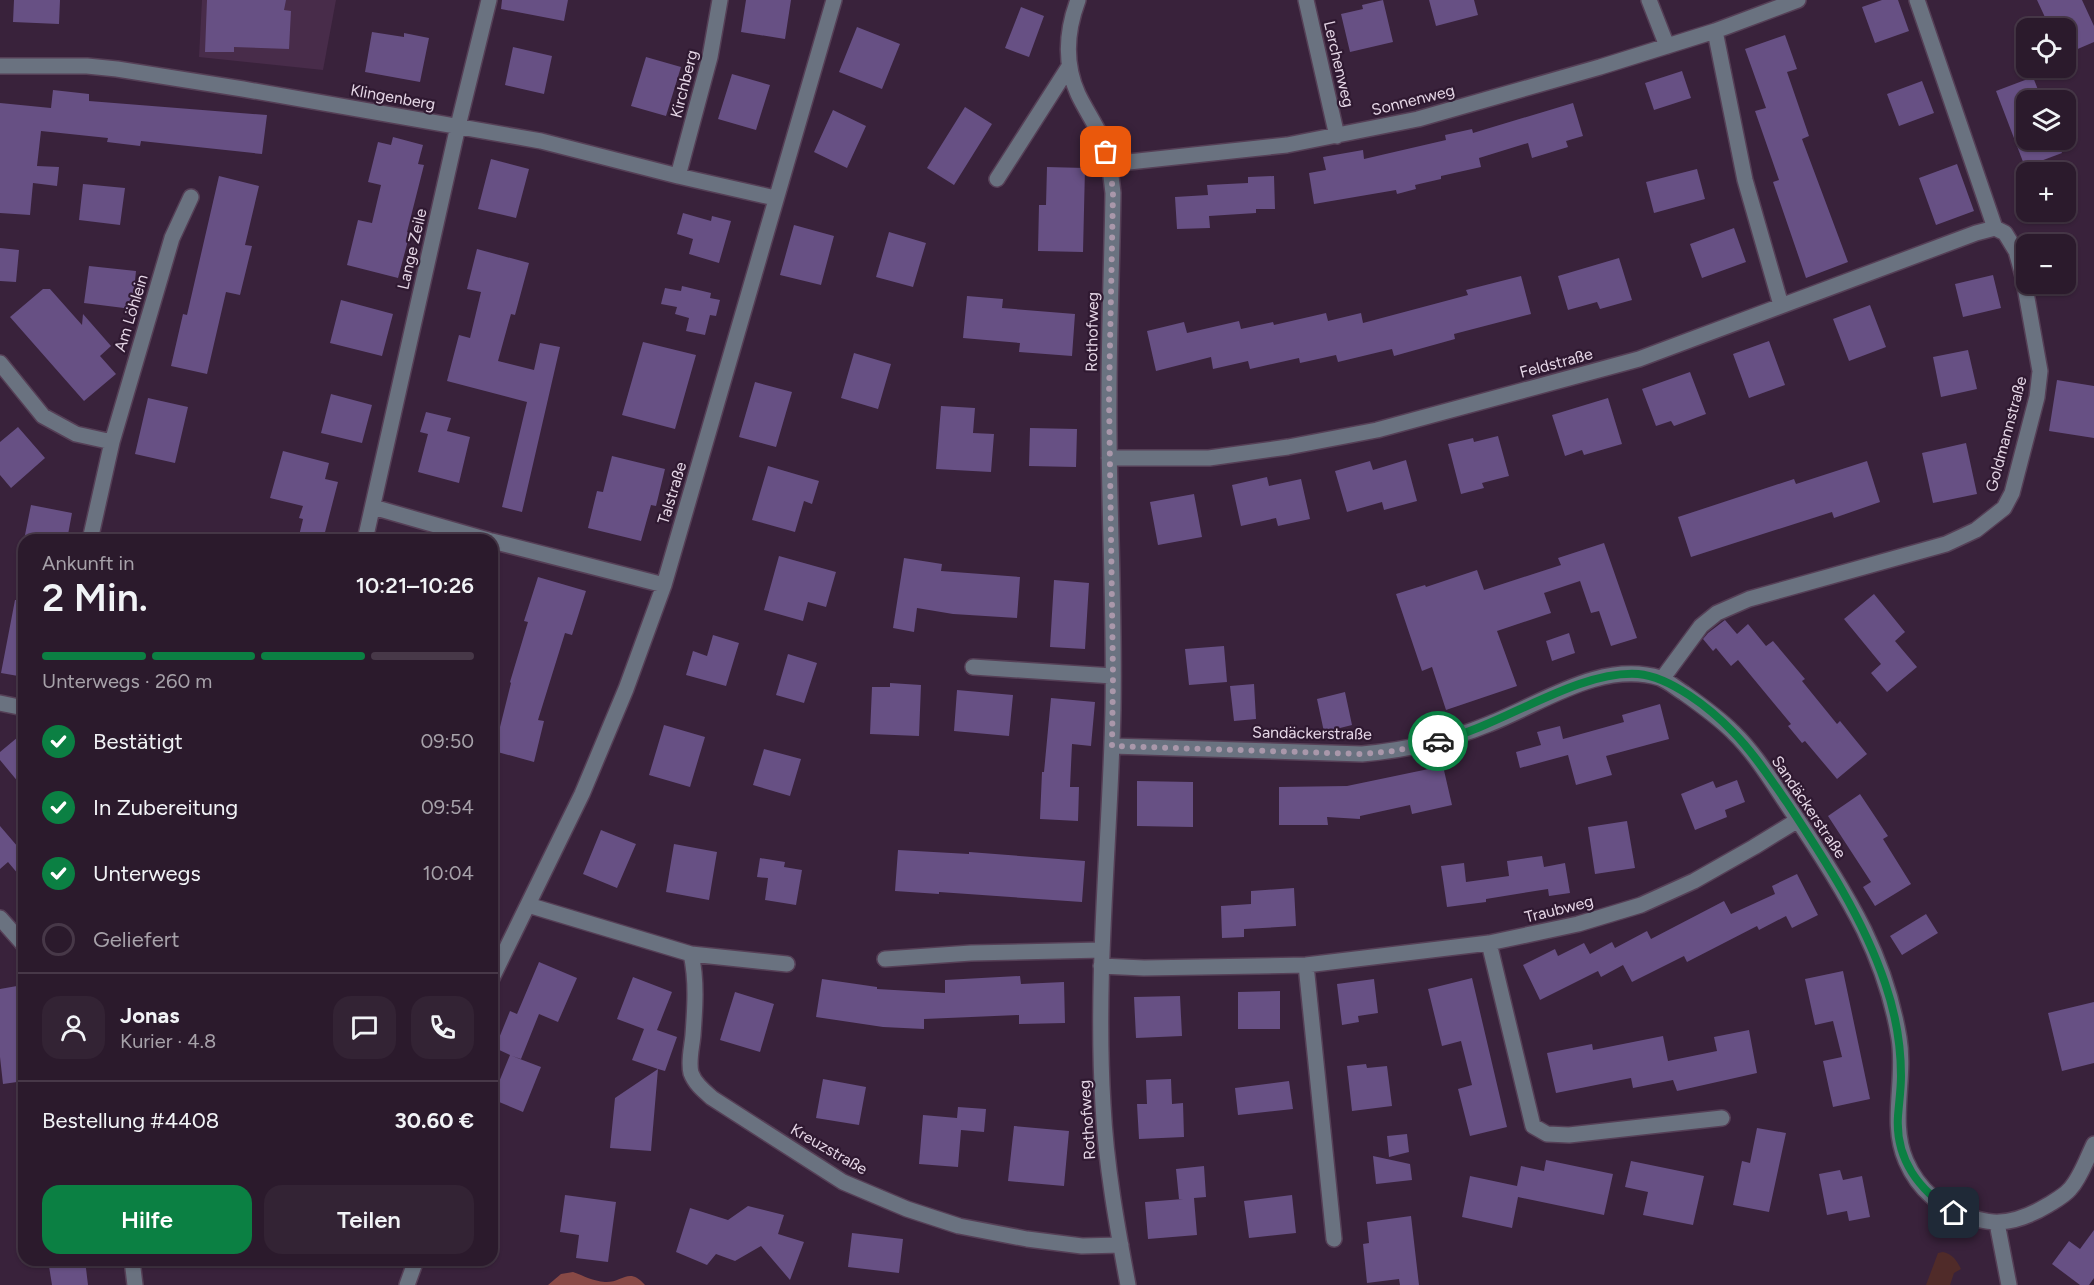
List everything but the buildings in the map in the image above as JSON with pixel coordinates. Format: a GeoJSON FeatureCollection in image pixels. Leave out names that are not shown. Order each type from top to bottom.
{"type":"FeatureCollection","features":[{"type":"Feature","properties":{"kind":"street","name":"Lange Zeile"},"geometry":{"type":"LineString","coordinates":[[366,534],[458,126],[489,0]]}},
{"type":"Feature","properties":{"kind":"street","name":"Kirchberg"},"geometry":{"type":"LineString","coordinates":[[678,176],[710,57],[720,0]]}},
{"type":"Feature","properties":{"kind":"street","name":"Talstraße"},"geometry":{"type":"LineString","coordinates":[[498,966],[586,784],[626,689],[664,585],[834,0]]}},
{"type":"Feature","properties":{"kind":"street","name":"Rothofweg"},"geometry":{"type":"LineString","coordinates":[[1078,0],[1067,38],[1068,68],[1102,139],[1110,164],[1113,193],[1109,458],[1112,746],[1101,966],[1100,1035],[1109,1170],[1128,1285]]}},
{"type":"Feature","properties":{"kind":"street","name":"Lerchenweg"},"geometry":{"type":"LineString","coordinates":[[1306,0],[1336,136]]}},
{"type":"Feature","properties":{"kind":"street"},"geometry":{"type":"LineString","coordinates":[[1649,0],[1667,46]]}},
{"type":"Feature","properties":{"kind":"street","name":"Sonnenweg"},"geometry":{"type":"LineString","coordinates":[[1110,164],[1221,153],[1336,136],[1451,110],[1715,31],[1798,0]]}},
{"type":"Feature","properties":{"kind":"street","name":"Goldmannstraße"},"geometry":{"type":"LineString","coordinates":[[1662,679],[1701,626],[1717,613],[1749,599],[1946,544],[1976,530],[2004,508],[2012,493],[2037,397],[2040,371],[2016,250],[2005,233],[1995,228],[1917,0]]}},
{"type":"Feature","properties":{"kind":"street"},"geometry":{"type":"LineString","coordinates":[[1715,31],[1745,180],[1781,306]]}},
{"type":"Feature","properties":{"kind":"street","name":"Klingenberg"},"geometry":{"type":"LineString","coordinates":[[0,66],[77,66],[117,69],[458,126],[541,141],[775,198]]}},
{"type":"Feature","properties":{"kind":"street"},"geometry":{"type":"LineString","coordinates":[[997,179],[1068,68]]}},
{"type":"Feature","properties":{"kind":"street","name":"Am Löhlein"},"geometry":{"type":"LineString","coordinates":[[91,534],[112,442],[172,238],[191,197]]}},
{"type":"Feature","properties":{"kind":"street","name":"Feldstraße"},"geometry":{"type":"LineString","coordinates":[[1109,458],[1209,458],[1288,447],[1377,430],[1639,359],[1976,233],[1995,228]]}},
{"type":"Feature","properties":{"kind":"street"},"geometry":{"type":"LineString","coordinates":[[0,363],[43,416],[76,434],[112,442]]}},
{"type":"Feature","properties":{"kind":"street"},"geometry":{"type":"LineString","coordinates":[[373,507],[466,534]]}},
{"type":"Feature","properties":{"kind":"street"},"geometry":{"type":"LineString","coordinates":[[498,543],[664,585]]}},
{"type":"Feature","properties":{"kind":"street"},"geometry":{"type":"LineString","coordinates":[[973,667],[1113,676]]}},
{"type":"Feature","properties":{"kind":"street","name":"Sandäckerstraße"},"geometry":{"type":"LineString","coordinates":[[1112,746],[1362,754],[1395,751],[1469,732],[1566,690],[1608,675],[1639,674],[1662,679],[1699,704],[1734,732],[1798,820],[1836,879],[1865,932],[1885,983],[1899,1038],[1901,1075],[1899,1140],[1906,1161],[1917,1181],[1933,1199],[1954,1213],[1997,1223],[2015,1220],[2060,1198],[2073,1187],[2094,1144]]}},
{"type":"Feature","properties":{"kind":"street"},"geometry":{"type":"LineString","coordinates":[[0,703],[18,707]]}},
{"type":"Feature","properties":{"kind":"street","name":"Traubweg"},"geometry":{"type":"LineString","coordinates":[[1101,966],[1144,968],[1306,965],[1489,944],[1578,924],[1641,905],[1694,881],[1798,820]]}},
{"type":"Feature","properties":{"kind":"street"},"geometry":{"type":"LineString","coordinates":[[528,906],[691,954],[787,964]]}},
{"type":"Feature","properties":{"kind":"street"},"geometry":{"type":"LineString","coordinates":[[0,918],[18,938]]}},
{"type":"Feature","properties":{"kind":"street"},"geometry":{"type":"LineString","coordinates":[[1489,944],[1533,1126],[1547,1134],[1569,1135],[1722,1119]]}},
{"type":"Feature","properties":{"kind":"street"},"geometry":{"type":"LineString","coordinates":[[885,959],[970,953],[1102,950]]}},
{"type":"Feature","properties":{"kind":"street","name":"Kreuzstraße"},"geometry":{"type":"LineString","coordinates":[[691,954],[695,1001],[690,1070],[698,1085],[712,1098],[843,1182],[916,1212],[959,1226],[1027,1239],[1082,1246],[1121,1245]]}},
{"type":"Feature","properties":{"kind":"street"},"geometry":{"type":"LineString","coordinates":[[1306,965],[1334,1239]]}},
{"type":"Feature","properties":{"kind":"street"},"geometry":{"type":"LineString","coordinates":[[1997,1223],[2009,1285]]}},
{"type":"Feature","properties":{"kind":"street"},"geometry":{"type":"LineString","coordinates":[[133,1266],[135,1285]]}},
{"type":"Feature","properties":{"kind":"street"},"geometry":{"type":"LineString","coordinates":[[407,1285],[414,1266]]}},
{"type":"Feature","properties":{"kind":"shaded area"},"geometry":{"type":"Polygon","coordinates":[[[202,0],[336,0],[323,70],[199,57],[202,0]]]}},
{"type":"Feature","properties":{"kind":"shaded area"},"geometry":{"type":"Polygon","coordinates":[[[1943,1252],[1952,1256],[1961,1269],[1954,1273],[1950,1285],[1926,1285],[1938,1253],[1943,1252]]]}},
{"type":"Feature","properties":{"kind":"shaded area"},"geometry":{"type":"Polygon","coordinates":[[[573,1272],[605,1282],[630,1276],[639,1279],[645,1285],[548,1285],[561,1274],[573,1272]]]}},
{"type":"Feature","properties":{"kind":"way so far"},"geometry":{"type":"LineString","coordinates":[[1106,152],[1110,164],[1113,193],[1109,396],[1112,746],[1362,754],[1395,751],[1438,741]]}},
{"type":"Feature","properties":{"kind":"route"},"geometry":{"type":"LineString","coordinates":[[1438,741],[1490,724],[1566,690],[1608,675],[1639,674],[1662,679],[1699,704],[1734,732],[1798,820],[1836,879],[1865,932],[1885,983],[1899,1038],[1901,1075],[1899,1140],[1906,1161],[1917,1181],[1933,1199],[1954,1213]]}}]}
